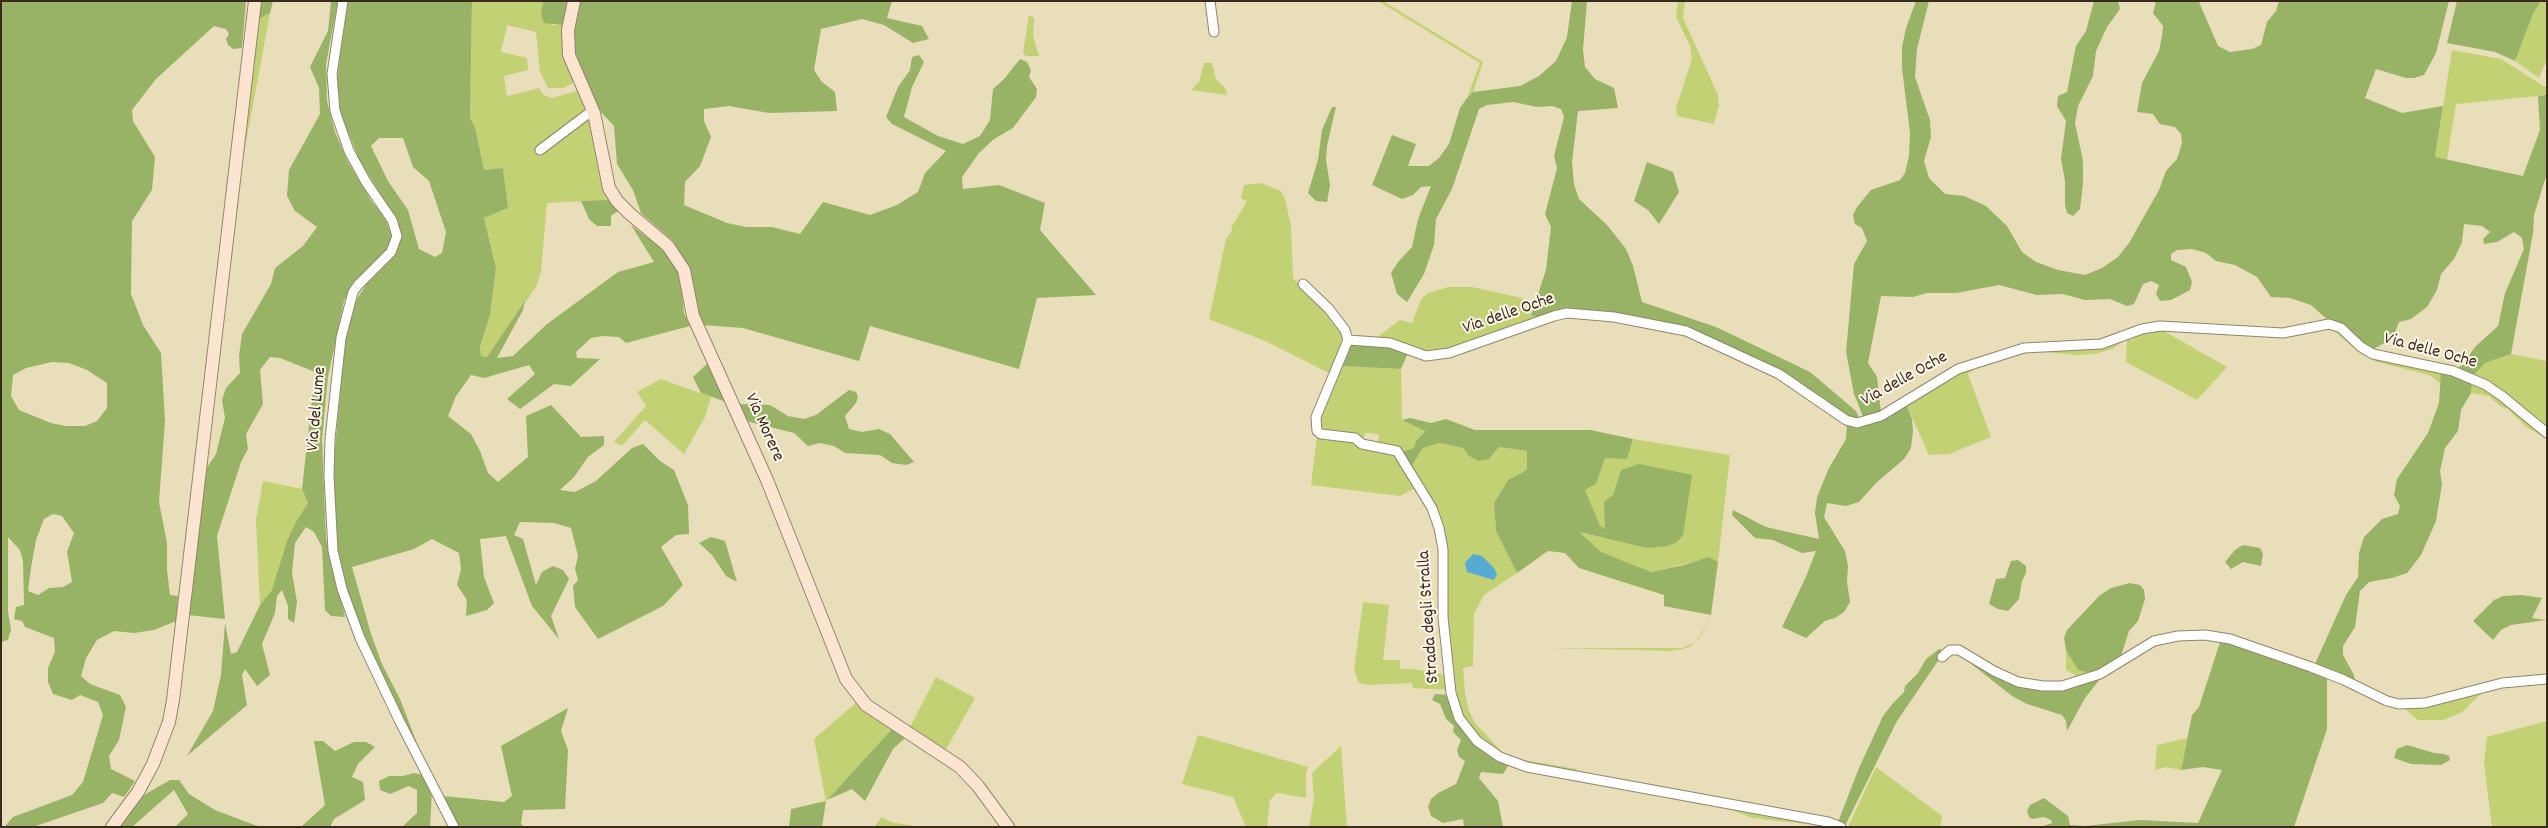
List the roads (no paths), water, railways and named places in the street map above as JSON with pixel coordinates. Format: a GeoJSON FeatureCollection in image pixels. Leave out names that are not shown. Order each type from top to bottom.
{"type":"FeatureCollection","features":[{"type":"Feature","properties":{"kind":"street"},"geometry":{"type":"LineString","coordinates":[[112,827],[138,792],[153,764],[169,722],[174,700],[255,1]]}},
{"type":"Feature","properties":{"kind":"street","name":"Via del Lume"},"geometry":{"type":"LineString","coordinates":[[343,1],[332,74],[335,111],[349,151],[366,182],[392,220],[397,236],[391,252],[353,292],[341,338],[330,439],[329,476],[333,551],[347,605],[371,663],[454,827]]}},
{"type":"Feature","properties":{"kind":"street","name":"Via Morere"},"geometry":{"type":"LineString","coordinates":[[574,1],[568,30],[569,55],[593,110],[604,168],[610,188],[617,201],[668,246],[684,270],[694,316],[767,480],[846,679],[866,704],[960,767],[978,786],[1008,827]]}},
{"type":"Feature","properties":{"kind":"street"},"geometry":{"type":"LineString","coordinates":[[1210,1],[1214,32]]}},
{"type":"Feature","properties":{"kind":"street"},"geometry":{"type":"LineString","coordinates":[[540,150],[593,110]]}},
{"type":"Feature","properties":{"kind":"street"},"geometry":{"type":"LineString","coordinates":[[1303,284],[1329,309],[1345,330],[1348,340]]}},
{"type":"Feature","properties":{"kind":"street","name":"Via delle Oche"},"geometry":{"type":"LineString","coordinates":[[1348,340],[1385,342],[1432,356],[1462,348],[1559,314],[1577,312],[1614,316],[1691,333],[1778,374],[1846,420],[1857,423],[1881,416],[1958,369],[2024,348],[2097,344],[2157,326],[2191,326],[2283,333],[2327,324],[2341,328],[2361,347],[2373,354],[2453,371],[2486,385],[2547,433]]}},
{"type":"Feature","properties":{"kind":"street","name":"Strada degli Stralla"},"geometry":{"type":"LineString","coordinates":[[1348,340],[1316,417],[1316,431],[1321,434],[1353,438],[1362,444],[1397,451],[1432,508],[1439,528],[1443,549],[1443,617],[1451,693],[1459,718],[1477,741],[1500,757],[1527,767],[1828,822],[1841,827]]}},
{"type":"Feature","properties":{"kind":"street"},"geometry":{"type":"LineString","coordinates":[[1942,657],[1950,650],[1959,650],[1994,671],[2018,682],[2043,686],[2062,686],[2100,674],[2154,641],[2178,636],[2205,635],[2228,638],[2311,667],[2396,704],[2425,703],[2502,683],[2547,679]]}},
{"type":"Feature","properties":{"kind":"water"},"geometry":{"type":"Polygon","coordinates":[[[1473,554],[1482,556],[1494,568],[1497,574],[1494,580],[1467,572],[1465,563],[1473,554]]]}}]}
